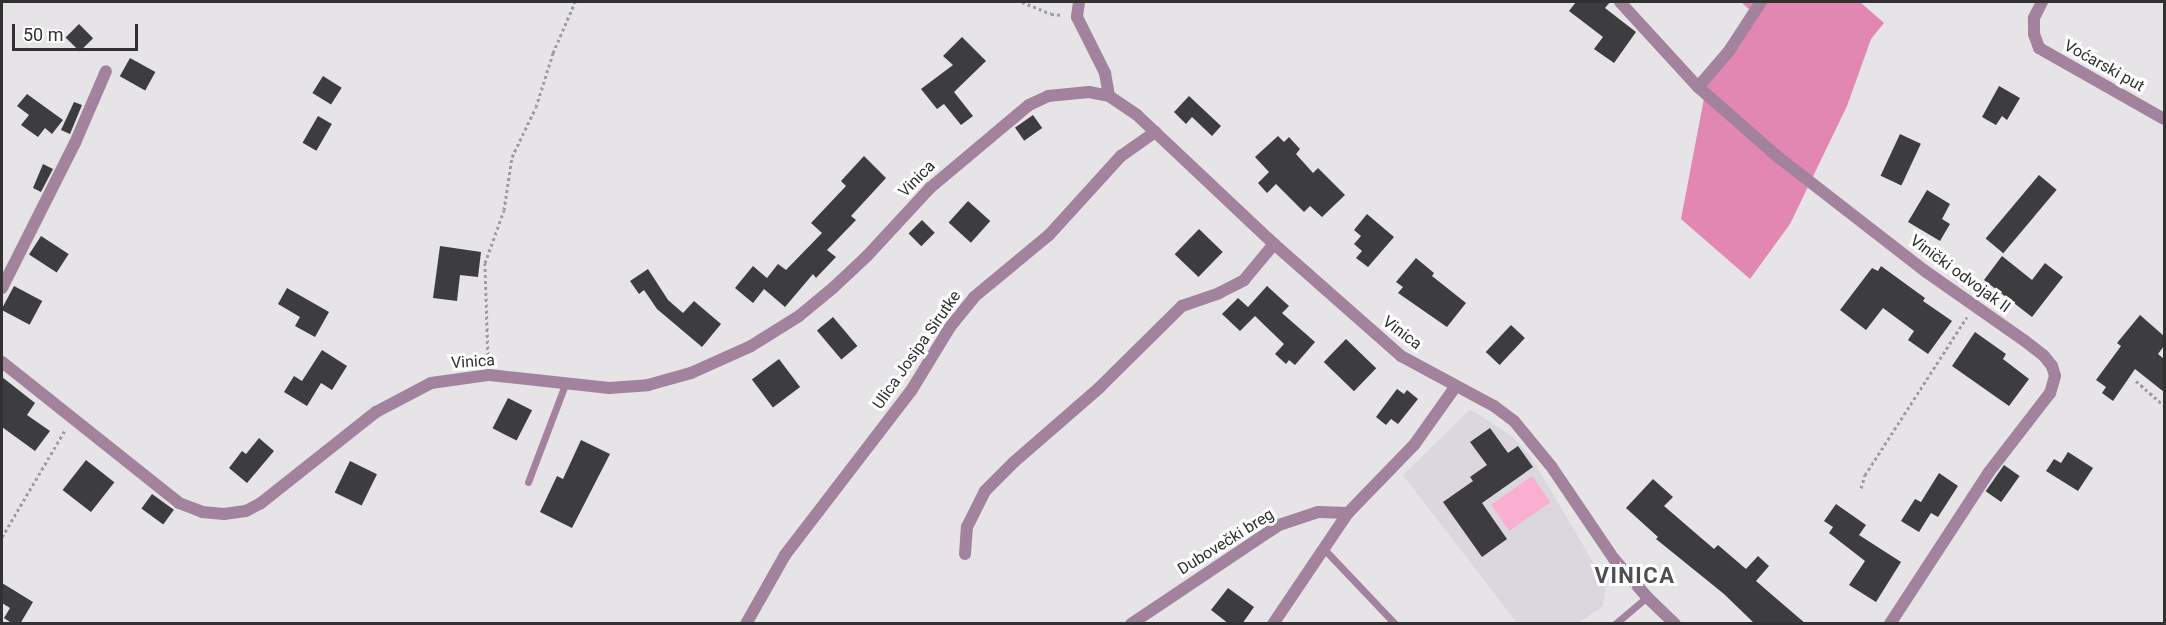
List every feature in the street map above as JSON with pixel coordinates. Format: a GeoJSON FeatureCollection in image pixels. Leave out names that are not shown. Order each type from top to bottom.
{"type":"FeatureCollection","features":[{"type":"Feature","properties":{"kind":"street"},"geometry":{"type":"LineString","coordinates":[[1079,2],[1077,17],[1105,74],[1109,96]]}},
{"type":"Feature","properties":{"kind":"street","name":"Vinički odvojak II"},"geometry":{"type":"LineString","coordinates":[[1620,2],[1698,87],[1820,191],[1925,271],[2044,356],[2055,376],[2050,393],[1989,472],[1890,624]]}},
{"type":"Feature","properties":{"kind":"street"},"geometry":{"type":"LineString","coordinates":[[1698,87],[1729,51],[1761,2]]}},
{"type":"Feature","properties":{"kind":"street","name":"Voćarski put"},"geometry":{"type":"LineString","coordinates":[[2042,2],[2034,18],[2034,34],[2039,48],[2164,118]]}},
{"type":"Feature","properties":{"kind":"street"},"geometry":{"type":"LineString","coordinates":[[2,288],[75,143],[106,71]]}},
{"type":"Feature","properties":{"kind":"street","name":"Vinica"},"geometry":{"type":"LineString","coordinates":[[2,362],[179,503],[202,512],[224,514],[246,511],[261,503],[376,412],[431,383],[489,375],[609,388],[648,385],[691,373],[751,346],[799,316],[834,287],[930,188],[1029,105],[1048,96],[1068,92],[1109,96],[1122,102],[1274,244],[1392,349],[1494,406],[1530,437],[1600,541],[1647,597],[1675,624]]}},
{"type":"Feature","properties":{"kind":"street","name":"Ulica Josipa Sirutke"},"geometry":{"type":"LineString","coordinates":[[746,624],[785,555],[911,391],[950,327],[974,297],[1049,235],[1121,156],[1155,132]]}},
{"type":"Feature","properties":{"kind":"street"},"geometry":{"type":"LineString","coordinates":[[965,554],[967,527],[985,491],[1014,462],[1099,388],[1182,306],[1219,293],[1244,280],[1274,244]]}},
{"type":"Feature","properties":{"kind":"street"},"geometry":{"type":"LineString","coordinates":[[1273,624],[1348,513],[1414,445],[1456,386]]}},
{"type":"Feature","properties":{"kind":"street","name":"Dubovečki breg"},"geometry":{"type":"LineString","coordinates":[[1131,624],[1280,525],[1318,512],[1348,513]]}},
{"type":"Feature","properties":{"kind":"lane"},"geometry":{"type":"LineString","coordinates":[[528,482],[566,382]]}},
{"type":"Feature","properties":{"kind":"lane"},"geometry":{"type":"LineString","coordinates":[[1323,548],[1395,624]]}},
{"type":"Feature","properties":{"kind":"lane"},"geometry":{"type":"LineString","coordinates":[[1615,624],[1647,597]]}},
{"type":"Feature","properties":{"kind":"path"},"geometry":{"type":"LineString","coordinates":[[489,375],[485,263],[504,210],[512,157],[536,108],[553,52],[575,2]]}},
{"type":"Feature","properties":{"kind":"path"},"geometry":{"type":"LineString","coordinates":[[1022,2],[1052,14],[1077,17]]}},
{"type":"Feature","properties":{"kind":"path"},"geometry":{"type":"LineString","coordinates":[[1861,488],[1865,475],[1975,305]]}},
{"type":"Feature","properties":{"kind":"path"},"geometry":{"type":"LineString","coordinates":[[2136,381],[2164,405]]}},
{"type":"Feature","properties":{"kind":"path"},"geometry":{"type":"LineString","coordinates":[[2,537],[73,418]]}},
{"type":"Feature","properties":{"kind":"shaded area"},"geometry":{"type":"Polygon","coordinates":[[[1741,2],[1860,2],[1884,23],[1871,39],[1847,106],[1790,224],[1750,279],[1681,219],[1710,67],[1751,11],[1741,2]]]}},
{"type":"Feature","properties":{"kind":"shaded area"},"geometry":{"type":"Polygon","coordinates":[[[1470,409],[1513,437],[1531,457],[1606,584],[1603,606],[1579,623],[1517,623],[1403,475],[1470,409]]]}},
{"type":"Feature","properties":{"kind":"shaded area"},"geometry":{"type":"Polygon","coordinates":[[[1532,476],[1550,502],[1509,531],[1491,505],[1532,476]]]}},
{"type":"Feature","properties":{"kind":"building"},"geometry":{"type":"Polygon","coordinates":[[[1576,2],[1610,2],[1605,8],[1636,32],[1614,63],[1594,49],[1603,37],[1569,11],[1576,2]]]}},
{"type":"Feature","properties":{"kind":"building"},"geometry":{"type":"Polygon","coordinates":[[[79,24],[93,38],[80,52],[66,37],[79,24]]]}},
{"type":"Feature","properties":{"kind":"building"},"geometry":{"type":"Polygon","coordinates":[[[962,37],[986,61],[954,92],[973,116],[961,125],[944,104],[937,109],[921,89],[953,65],[943,56],[962,37]]]}},
{"type":"Feature","properties":{"kind":"building"},"geometry":{"type":"Polygon","coordinates":[[[130,58],[155,72],[145,90],[120,76],[130,58]]]}},
{"type":"Feature","properties":{"kind":"building"},"geometry":{"type":"Polygon","coordinates":[[[323,76],[342,88],[331,105],[312,93],[323,76]]]}},
{"type":"Feature","properties":{"kind":"building"},"geometry":{"type":"Polygon","coordinates":[[[1999,86],[2020,98],[2007,120],[2002,116],[1996,125],[1982,117],[1999,86]]]}},
{"type":"Feature","properties":{"kind":"building"},"geometry":{"type":"Polygon","coordinates":[[[27,94],[63,120],[52,134],[45,128],[38,137],[21,125],[29,115],[17,106],[27,94]]]}},
{"type":"Feature","properties":{"kind":"building"},"geometry":{"type":"Polygon","coordinates":[[[1189,96],[1221,126],[1212,136],[1192,117],[1186,124],[1174,112],[1189,96]]]}},
{"type":"Feature","properties":{"kind":"building"},"geometry":{"type":"Polygon","coordinates":[[[74,102],[82,105],[70,134],[61,130],[74,102]]]}},
{"type":"Feature","properties":{"kind":"building"},"geometry":{"type":"Polygon","coordinates":[[[1033,115],[1042,128],[1024,141],[1015,128],[1033,115]]]}},
{"type":"Feature","properties":{"kind":"building"},"geometry":{"type":"Polygon","coordinates":[[[318,116],[332,124],[316,151],[302,143],[318,116]]]}},
{"type":"Feature","properties":{"kind":"building"},"geometry":{"type":"Polygon","coordinates":[[[1900,134],[1921,144],[1901,185],[1881,176],[1900,134]]]}},
{"type":"Feature","properties":{"kind":"building"},"geometry":{"type":"Polygon","coordinates":[[[1278,136],[1284,142],[1289,137],[1300,149],[1296,154],[1313,173],[1318,168],[1345,195],[1322,217],[1310,206],[1304,212],[1276,184],[1267,193],[1258,183],[1269,172],[1255,157],[1278,136]]]}},
{"type":"Feature","properties":{"kind":"building"},"geometry":{"type":"Polygon","coordinates":[[[864,156],[886,178],[851,216],[856,220],[827,250],[836,257],[816,278],[813,274],[785,307],[764,289],[753,303],[735,288],[753,266],[767,278],[778,264],[786,270],[822,233],[811,223],[846,186],[841,181],[864,156]]]}},
{"type":"Feature","properties":{"kind":"building"},"geometry":{"type":"Polygon","coordinates":[[[43,164],[53,169],[41,192],[33,188],[43,164]]]}},
{"type":"Feature","properties":{"kind":"building"},"geometry":{"type":"Polygon","coordinates":[[[2039,175],[2057,190],[2003,253],[1986,239],[2039,175]]]}},
{"type":"Feature","properties":{"kind":"building"},"geometry":{"type":"Polygon","coordinates":[[[1927,190],[1950,204],[1942,219],[1950,224],[1940,241],[1908,222],[1927,190]]]}},
{"type":"Feature","properties":{"kind":"building"},"geometry":{"type":"Polygon","coordinates":[[[968,201],[990,221],[971,243],[949,223],[968,201]]]}},
{"type":"Feature","properties":{"kind":"building"},"geometry":{"type":"Polygon","coordinates":[[[1367,214],[1394,237],[1368,267],[1356,258],[1362,251],[1354,244],[1361,236],[1354,230],[1367,214]]]}},
{"type":"Feature","properties":{"kind":"building"},"geometry":{"type":"Polygon","coordinates":[[[922,220],[935,233],[921,246],[909,233],[922,220]]]}},
{"type":"Feature","properties":{"kind":"building"},"geometry":{"type":"Polygon","coordinates":[[[1199,229],[1223,252],[1198,277],[1175,254],[1199,229]]]}},
{"type":"Feature","properties":{"kind":"building"},"geometry":{"type":"Polygon","coordinates":[[[41,236],[69,254],[57,272],[29,254],[41,236]]]}},
{"type":"Feature","properties":{"kind":"building"},"geometry":{"type":"Polygon","coordinates":[[[440,246],[481,252],[478,277],[460,275],[457,301],[433,298],[440,246]]]}},
{"type":"Feature","properties":{"kind":"building"},"geometry":{"type":"Polygon","coordinates":[[[2002,256],[2032,280],[2045,263],[2063,277],[2032,317],[1984,280],[2002,256]]]}},
{"type":"Feature","properties":{"kind":"building"},"geometry":{"type":"Polygon","coordinates":[[[1416,258],[1434,273],[1432,276],[1466,303],[1447,327],[1398,293],[1403,287],[1396,282],[1416,258]]]}},
{"type":"Feature","properties":{"kind":"building"},"geometry":{"type":"Polygon","coordinates":[[[1881,266],[1925,298],[1923,301],[1952,321],[1928,354],[1908,340],[1914,331],[1883,308],[1866,330],[1840,310],[1872,268],[1878,271],[1881,266]]]}},
{"type":"Feature","properties":{"kind":"building"},"geometry":{"type":"Polygon","coordinates":[[[648,269],[668,300],[683,313],[694,301],[721,324],[702,347],[657,309],[644,290],[639,294],[630,281],[648,269]]]}},
{"type":"Feature","properties":{"kind":"building"},"geometry":{"type":"Polygon","coordinates":[[[14,286],[42,301],[30,325],[2,310],[14,286]]]}},
{"type":"Feature","properties":{"kind":"building"},"geometry":{"type":"Polygon","coordinates":[[[1267,286],[1289,306],[1282,313],[1315,342],[1295,365],[1289,360],[1286,364],[1275,354],[1284,344],[1255,316],[1240,331],[1222,314],[1238,298],[1248,307],[1267,286]]]}},
{"type":"Feature","properties":{"kind":"building"},"geometry":{"type":"Polygon","coordinates":[[[287,288],[329,312],[315,337],[295,326],[300,317],[278,304],[287,288]]]}},
{"type":"Feature","properties":{"kind":"building"},"geometry":{"type":"Polygon","coordinates":[[[2140,315],[2164,336],[2164,346],[2158,354],[2164,359],[2164,392],[2135,369],[2113,401],[2102,393],[2106,387],[2096,380],[2121,346],[2117,343],[2140,315]]]}},
{"type":"Feature","properties":{"kind":"building"},"geometry":{"type":"Polygon","coordinates":[[[833,317],[857,346],[841,360],[817,330],[833,317]]]}},
{"type":"Feature","properties":{"kind":"building"},"geometry":{"type":"Polygon","coordinates":[[[1511,325],[1525,338],[1500,365],[1486,352],[1511,325]]]}},
{"type":"Feature","properties":{"kind":"building"},"geometry":{"type":"Polygon","coordinates":[[[1975,332],[2006,354],[2003,359],[2029,379],[2009,406],[1952,366],[1975,332]]]}},
{"type":"Feature","properties":{"kind":"building"},"geometry":{"type":"Polygon","coordinates":[[[1346,339],[1376,368],[1354,391],[1324,362],[1346,339]]]}},
{"type":"Feature","properties":{"kind":"building"},"geometry":{"type":"Polygon","coordinates":[[[322,350],[347,366],[332,390],[321,383],[307,406],[284,392],[294,376],[302,381],[322,350]]]}},
{"type":"Feature","properties":{"kind":"building"},"geometry":{"type":"Polygon","coordinates":[[[779,359],[800,387],[773,407],[752,379],[779,359]]]}},
{"type":"Feature","properties":{"kind":"building"},"geometry":{"type":"Polygon","coordinates":[[[2,377],[35,403],[27,415],[50,431],[35,451],[2,427],[2,377]]]}},
{"type":"Feature","properties":{"kind":"building"},"geometry":{"type":"Polygon","coordinates":[[[1397,389],[1404,394],[1407,390],[1418,399],[1398,424],[1391,419],[1386,425],[1376,417],[1397,389]]]}},
{"type":"Feature","properties":{"kind":"building"},"geometry":{"type":"Polygon","coordinates":[[[508,398],[532,410],[517,441],[493,428],[508,398]]]}},
{"type":"Feature","properties":{"kind":"building"},"geometry":{"type":"Polygon","coordinates":[[[1490,428],[1508,453],[1518,446],[1533,467],[1482,503],[1507,539],[1482,557],[1443,502],[1473,481],[1470,477],[1487,465],[1470,442],[1490,428]]]}},
{"type":"Feature","properties":{"kind":"building"},"geometry":{"type":"Polygon","coordinates":[[[259,438],[274,451],[247,483],[229,468],[242,451],[246,454],[259,438]]]}},
{"type":"Feature","properties":{"kind":"building"},"geometry":{"type":"Polygon","coordinates":[[[581,440],[610,454],[572,528],[540,512],[557,476],[563,479],[581,440]]]}},
{"type":"Feature","properties":{"kind":"building"},"geometry":{"type":"Polygon","coordinates":[[[2068,452],[2093,468],[2078,491],[2046,471],[2054,459],[2061,463],[2068,452]]]}},
{"type":"Feature","properties":{"kind":"building"},"geometry":{"type":"Polygon","coordinates":[[[86,460],[114,482],[91,512],[63,490],[86,460]]]}},
{"type":"Feature","properties":{"kind":"building"},"geometry":{"type":"Polygon","coordinates":[[[350,461],[377,474],[362,506],[335,492],[350,461]]]}},
{"type":"Feature","properties":{"kind":"building"},"geometry":{"type":"Polygon","coordinates":[[[2004,465],[2020,476],[2001,502],[1986,491],[2004,465]]]}},
{"type":"Feature","properties":{"kind":"building"},"geometry":{"type":"Polygon","coordinates":[[[1939,473],[1958,486],[1938,517],[1931,513],[1919,532],[1901,521],[1915,499],[1921,502],[1939,473]]]}},
{"type":"Feature","properties":{"kind":"building"},"geometry":{"type":"Polygon","coordinates":[[[1653,479],[1673,497],[1664,506],[1714,549],[1718,545],[1746,569],[1758,556],[1769,566],[1756,581],[1806,624],[1755,624],[1724,594],[1656,539],[1658,537],[1626,508],[1653,479]]]}},
{"type":"Feature","properties":{"kind":"building"},"geometry":{"type":"Polygon","coordinates":[[[152,494],[174,510],[163,524],[141,509],[152,494]]]}},
{"type":"Feature","properties":{"kind":"building"},"geometry":{"type":"Polygon","coordinates":[[[1836,504],[1866,525],[1859,535],[1901,562],[1876,602],[1849,585],[1865,561],[1829,533],[1833,527],[1824,521],[1836,504]]]}},
{"type":"Feature","properties":{"kind":"building"},"geometry":{"type":"Polygon","coordinates":[[[2,583],[33,602],[20,624],[13,624],[4,618],[10,608],[2,603],[2,583]]]}},
{"type":"Feature","properties":{"kind":"building"},"geometry":{"type":"Polygon","coordinates":[[[1228,588],[1254,607],[1242,624],[1229,624],[1211,610],[1228,588]]]}},
{"type":"Feature","properties":{"kind":"district","name":"VINICA"},"geometry":{"type":"Point","coordinates":[1635,576]}}]}
